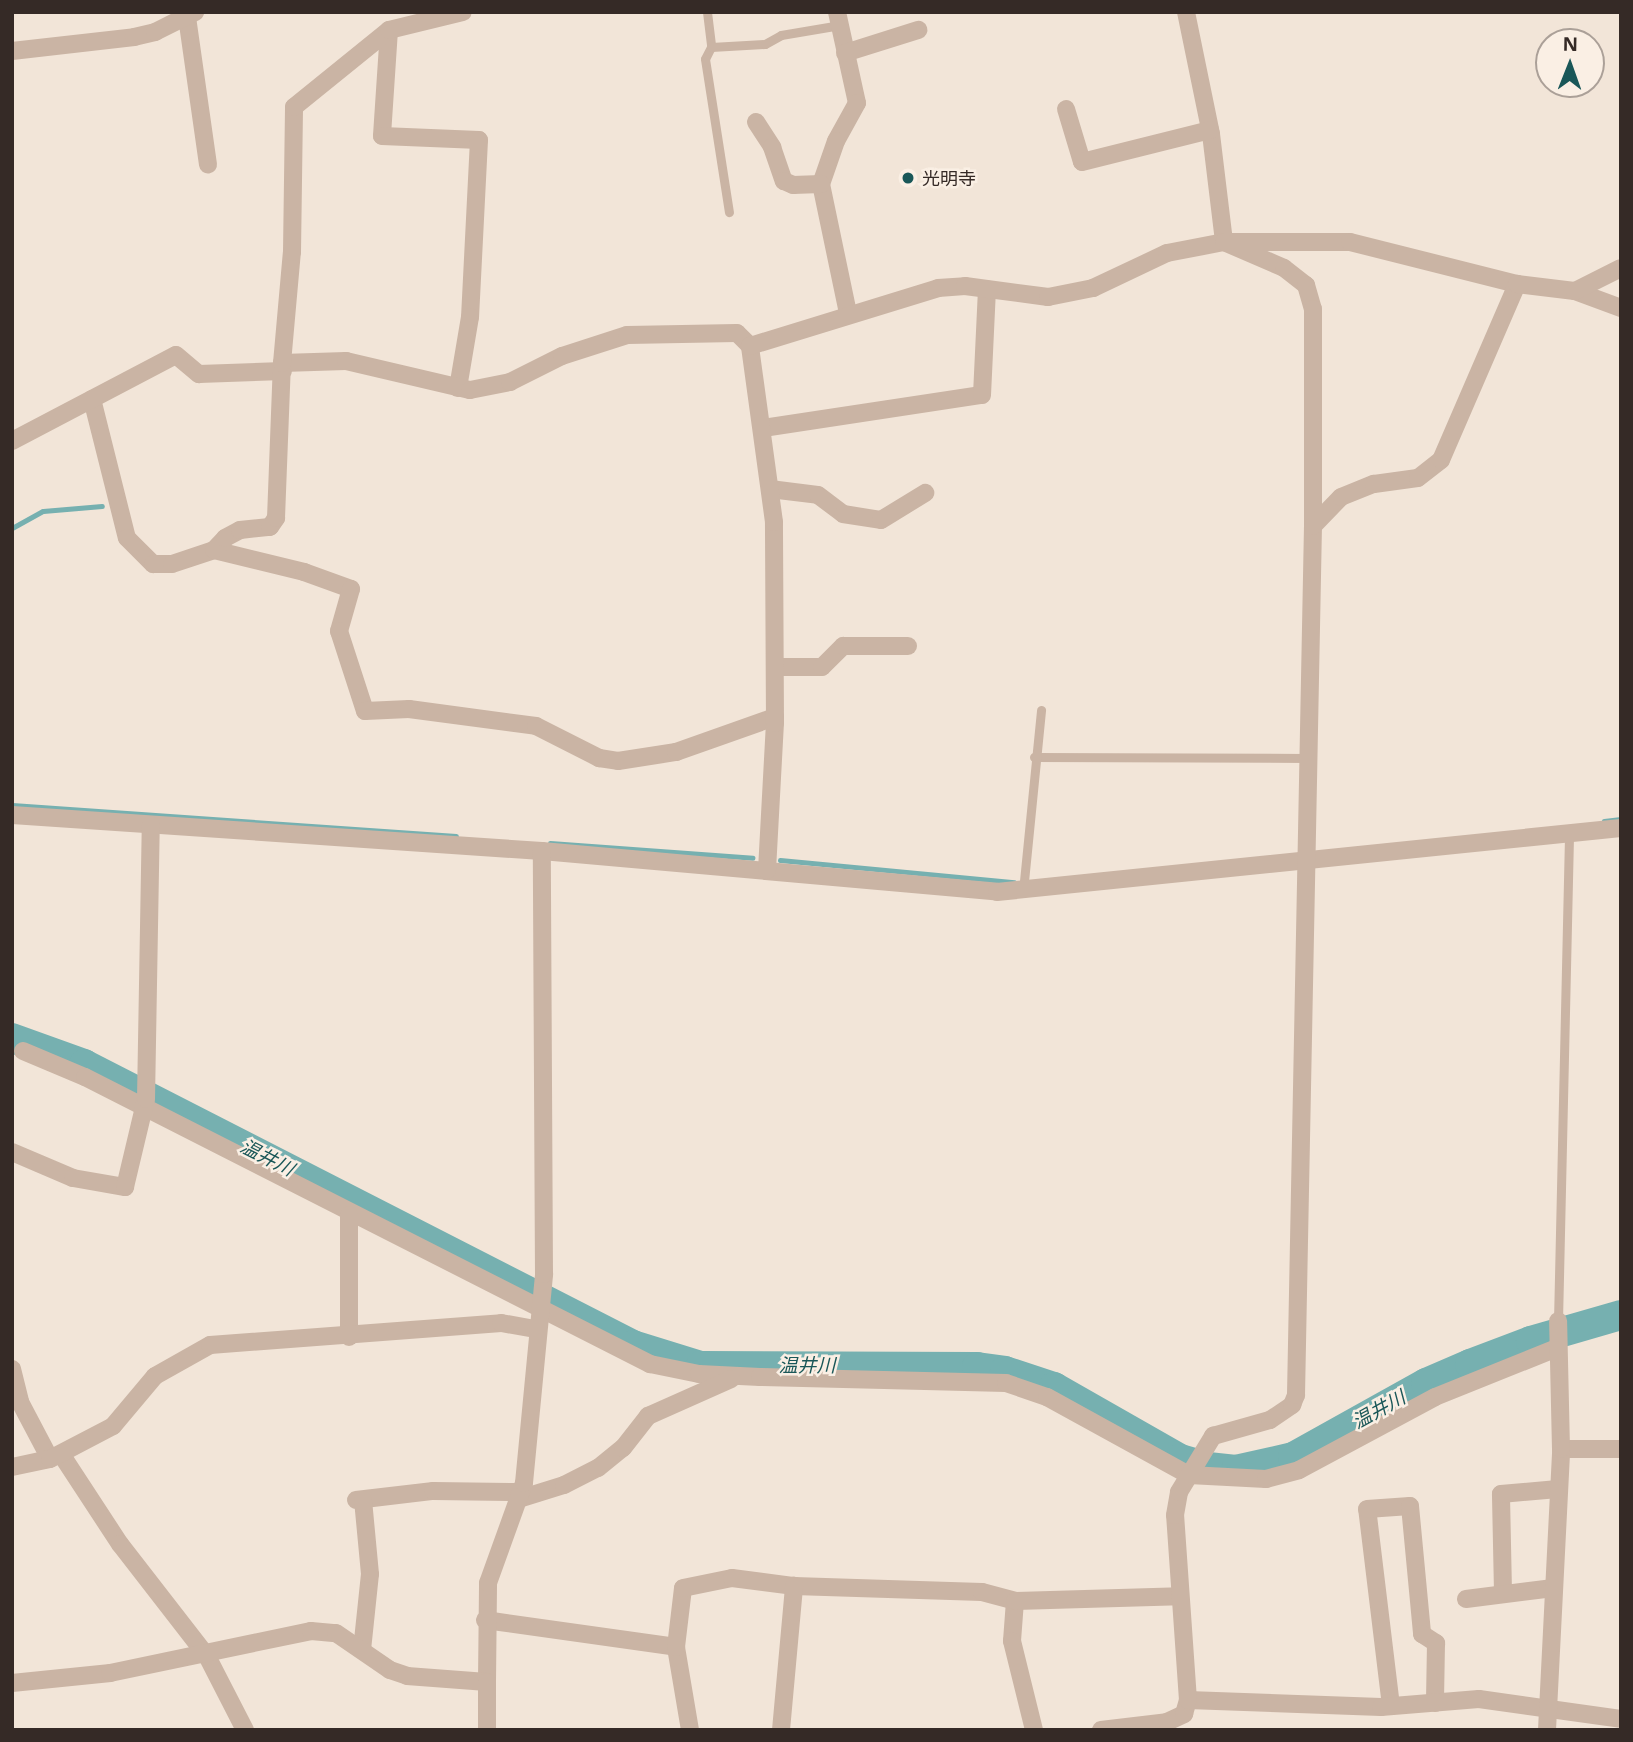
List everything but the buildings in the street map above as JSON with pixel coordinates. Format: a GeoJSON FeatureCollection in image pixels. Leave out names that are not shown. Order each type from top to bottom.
{"type":"FeatureCollection","features":[{"type":"Feature","properties":{"kind":"street"},"geometry":{"type":"LineString","coordinates":[[93,399],[127,538],[153,564],[172,564],[214,550],[225,538],[240,530],[270,527],[276,518],[282,367],[292,253],[294,107],[390,30],[463,12]]}},
{"type":"Feature","properties":{"kind":"street"},"geometry":{"type":"LineString","coordinates":[[1186,12],[1210,130],[1224,242]]}},
{"type":"Feature","properties":{"kind":"street"},"geometry":{"type":"LineString","coordinates":[[12,51],[134,37],[191,15],[208,165]]}},
{"type":"Feature","properties":{"kind":"street"},"geometry":{"type":"LineString","coordinates":[[839,19],[857,103],[836,141],[821,184],[848,313]]}},
{"type":"Feature","properties":{"kind":"street"},"geometry":{"type":"LineString","coordinates":[[390,30],[382,93],[382,136],[479,140],[470,317],[458,388]]}},
{"type":"Feature","properties":{"kind":"street"},"geometry":{"type":"LineString","coordinates":[[845,53],[918,30]]}},
{"type":"Feature","properties":{"kind":"street"},"geometry":{"type":"LineString","coordinates":[[1066,110],[1082,162],[1210,130]]}},
{"type":"Feature","properties":{"kind":"street"},"geometry":{"type":"LineString","coordinates":[[756,122],[772,147],[784,181],[793,186],[821,184]]}},
{"type":"Feature","properties":{"kind":"street"},"geometry":{"type":"LineString","coordinates":[[1101,1730],[1167,1722],[1184,1714],[1188,1700],[1175,1515],[1191,1471],[1202,1450],[1220,1431],[1282,1414],[1296,1395],[1304,861],[1313,526],[1313,309],[1306,285],[1284,268],[1224,242]]}},
{"type":"Feature","properties":{"kind":"street"},"geometry":{"type":"LineString","coordinates":[[750,346],[848,313],[938,289],[987,289],[1048,297],[1094,288],[1167,253],[1224,242],[1350,242],[1517,284],[1575,291],[1621,308]]}},
{"type":"Feature","properties":{"kind":"street"},"geometry":{"type":"LineString","coordinates":[[1575,291],[1621,268]]}},
{"type":"Feature","properties":{"kind":"street"},"geometry":{"type":"LineString","coordinates":[[1313,526],[1341,497],[1374,484],[1418,478],[1440,460],[1517,284]]}},
{"type":"Feature","properties":{"kind":"street"},"geometry":{"type":"LineString","coordinates":[[763,428],[982,395],[987,289]]}},
{"type":"Feature","properties":{"kind":"street"},"geometry":{"type":"LineString","coordinates":[[12,441],[176,355],[199,374],[346,361],[458,388],[510,382],[562,356],[627,335],[737,333],[750,346],[770,489],[775,717],[766,870]]}},
{"type":"Feature","properties":{"kind":"street"},"geometry":{"type":"LineString","coordinates":[[770,489],[818,495],[842,514],[881,520],[925,494]]}},
{"type":"Feature","properties":{"kind":"street"},"geometry":{"type":"LineString","coordinates":[[214,550],[304,572],[351,589],[339,631],[365,711],[409,709],[536,726],[598,758],[618,761],[676,752],[775,717]]}},
{"type":"Feature","properties":{"kind":"street"},"geometry":{"type":"LineString","coordinates":[[775,667],[822,667],[843,646],[908,646]]}},
{"type":"Feature","properties":{"kind":"street"},"geometry":{"type":"LineString","coordinates":[[12,815],[542,851],[1023,891],[1621,828]]}},
{"type":"Feature","properties":{"kind":"street"},"geometry":{"type":"LineString","coordinates":[[12,1152],[73,1178],[125,1187],[145,1110],[151,825]]}},
{"type":"Feature","properties":{"kind":"street"},"geometry":{"type":"LineString","coordinates":[[487,1730],[485,1620],[488,1583],[520,1495],[537,1368],[543,1287],[542,851]]}},
{"type":"Feature","properties":{"kind":"street"},"geometry":{"type":"LineString","coordinates":[[23,1051],[145,1110],[540,1316],[650,1364],[738,1376],[1006,1383],[1047,1397],[1191,1471],[1266,1479],[1299,1470],[1435,1397],[1557,1345]]}},
{"type":"Feature","properties":{"kind":"street"},"geometry":{"type":"LineString","coordinates":[[349,1215],[349,1338]]}},
{"type":"Feature","properties":{"kind":"street"},"geometry":{"type":"LineString","coordinates":[[12,1467],[55,1457],[113,1426],[155,1376],[211,1345],[349,1338],[501,1323],[540,1316]]}},
{"type":"Feature","properties":{"kind":"street"},"geometry":{"type":"LineString","coordinates":[[1547,1730],[1561,1449],[1558,1321]]}},
{"type":"Feature","properties":{"kind":"street"},"geometry":{"type":"LineString","coordinates":[[12,1369],[20,1402],[55,1457],[207,1656],[246,1730]]}},
{"type":"Feature","properties":{"kind":"street"},"geometry":{"type":"LineString","coordinates":[[362,1650],[370,1574],[360,1500],[433,1491],[520,1495],[564,1485],[598,1468],[623,1447],[648,1416],[738,1376]]}},
{"type":"Feature","properties":{"kind":"street"},"geometry":{"type":"LineString","coordinates":[[1561,1449],[1621,1449]]}},
{"type":"Feature","properties":{"kind":"street"},"geometry":{"type":"LineString","coordinates":[[1503,1592],[1501,1493],[1558,1489]]}},
{"type":"Feature","properties":{"kind":"street"},"geometry":{"type":"LineString","coordinates":[[1391,1706],[1367,1509],[1410,1506],[1422,1634],[1436,1643],[1435,1703]]}},
{"type":"Feature","properties":{"kind":"street"},"geometry":{"type":"LineString","coordinates":[[690,1730],[676,1647],[683,1588],[732,1578],[794,1586],[982,1592],[1015,1601],[1179,1596]]}},
{"type":"Feature","properties":{"kind":"street"},"geometry":{"type":"LineString","coordinates":[[781,1730],[794,1586]]}},
{"type":"Feature","properties":{"kind":"street"},"geometry":{"type":"LineString","coordinates":[[1466,1599],[1503,1592],[1553,1588]]}},
{"type":"Feature","properties":{"kind":"street"},"geometry":{"type":"LineString","coordinates":[[1015,1601],[1012,1642],[1034,1730]]}},
{"type":"Feature","properties":{"kind":"street"},"geometry":{"type":"LineString","coordinates":[[485,1620],[676,1647]]}},
{"type":"Feature","properties":{"kind":"street"},"geometry":{"type":"LineString","coordinates":[[12,1683],[39,1683],[207,1656],[311,1631],[335,1633],[407,1676],[487,1682]]}},
{"type":"Feature","properties":{"kind":"street"},"geometry":{"type":"LineString","coordinates":[[1188,1700],[1391,1706],[1479,1699],[1621,1719]]}},
{"type":"Feature","properties":{"kind":"lane"},"geometry":{"type":"LineString","coordinates":[[707,12],[710,47],[705,59],[729,212]]}},
{"type":"Feature","properties":{"kind":"lane"},"geometry":{"type":"LineString","coordinates":[[710,47],[765,44],[781,35],[839,19]]}},
{"type":"Feature","properties":{"kind":"lane"},"geometry":{"type":"LineString","coordinates":[[1023,891],[1034,757],[1041,710]]}},
{"type":"Feature","properties":{"kind":"lane"},"geometry":{"type":"LineString","coordinates":[[1034,757],[1307,758]]}},
{"type":"Feature","properties":{"kind":"lane"},"geometry":{"type":"LineString","coordinates":[[1558,1321],[1569,834]]}},
{"type":"Feature","properties":{"kind":"waterway"},"geometry":{"type":"LineString","coordinates":[[12,528],[43,511],[102,506]]}},
{"type":"Feature","properties":{"kind":"waterway"},"geometry":{"type":"LineString","coordinates":[[12,805],[456,836]]}},
{"type":"Feature","properties":{"kind":"waterway"},"geometry":{"type":"LineString","coordinates":[[1604,821],[1621,819]]}},
{"type":"Feature","properties":{"kind":"waterway"},"geometry":{"type":"LineString","coordinates":[[550,843],[752,858]]}},
{"type":"Feature","properties":{"kind":"waterway"},"geometry":{"type":"LineString","coordinates":[[780,860],[1014,882]]}},
{"type":"Feature","properties":{"kind":"waterway","name":"温井川"},"geometry":{"type":"LineString","coordinates":[[12,1038],[84,1064],[633,1345],[701,1366],[977,1367],[1005,1371],[1054,1387],[1180,1459],[1208,1467],[1236,1470],[1293,1457],[1426,1383],[1531,1341],[1621,1315]]}},
{"type":"Feature","properties":{"kind":"place","name":"光明寺"},"geometry":{"type":"Point","coordinates":[908,178]}}]}
